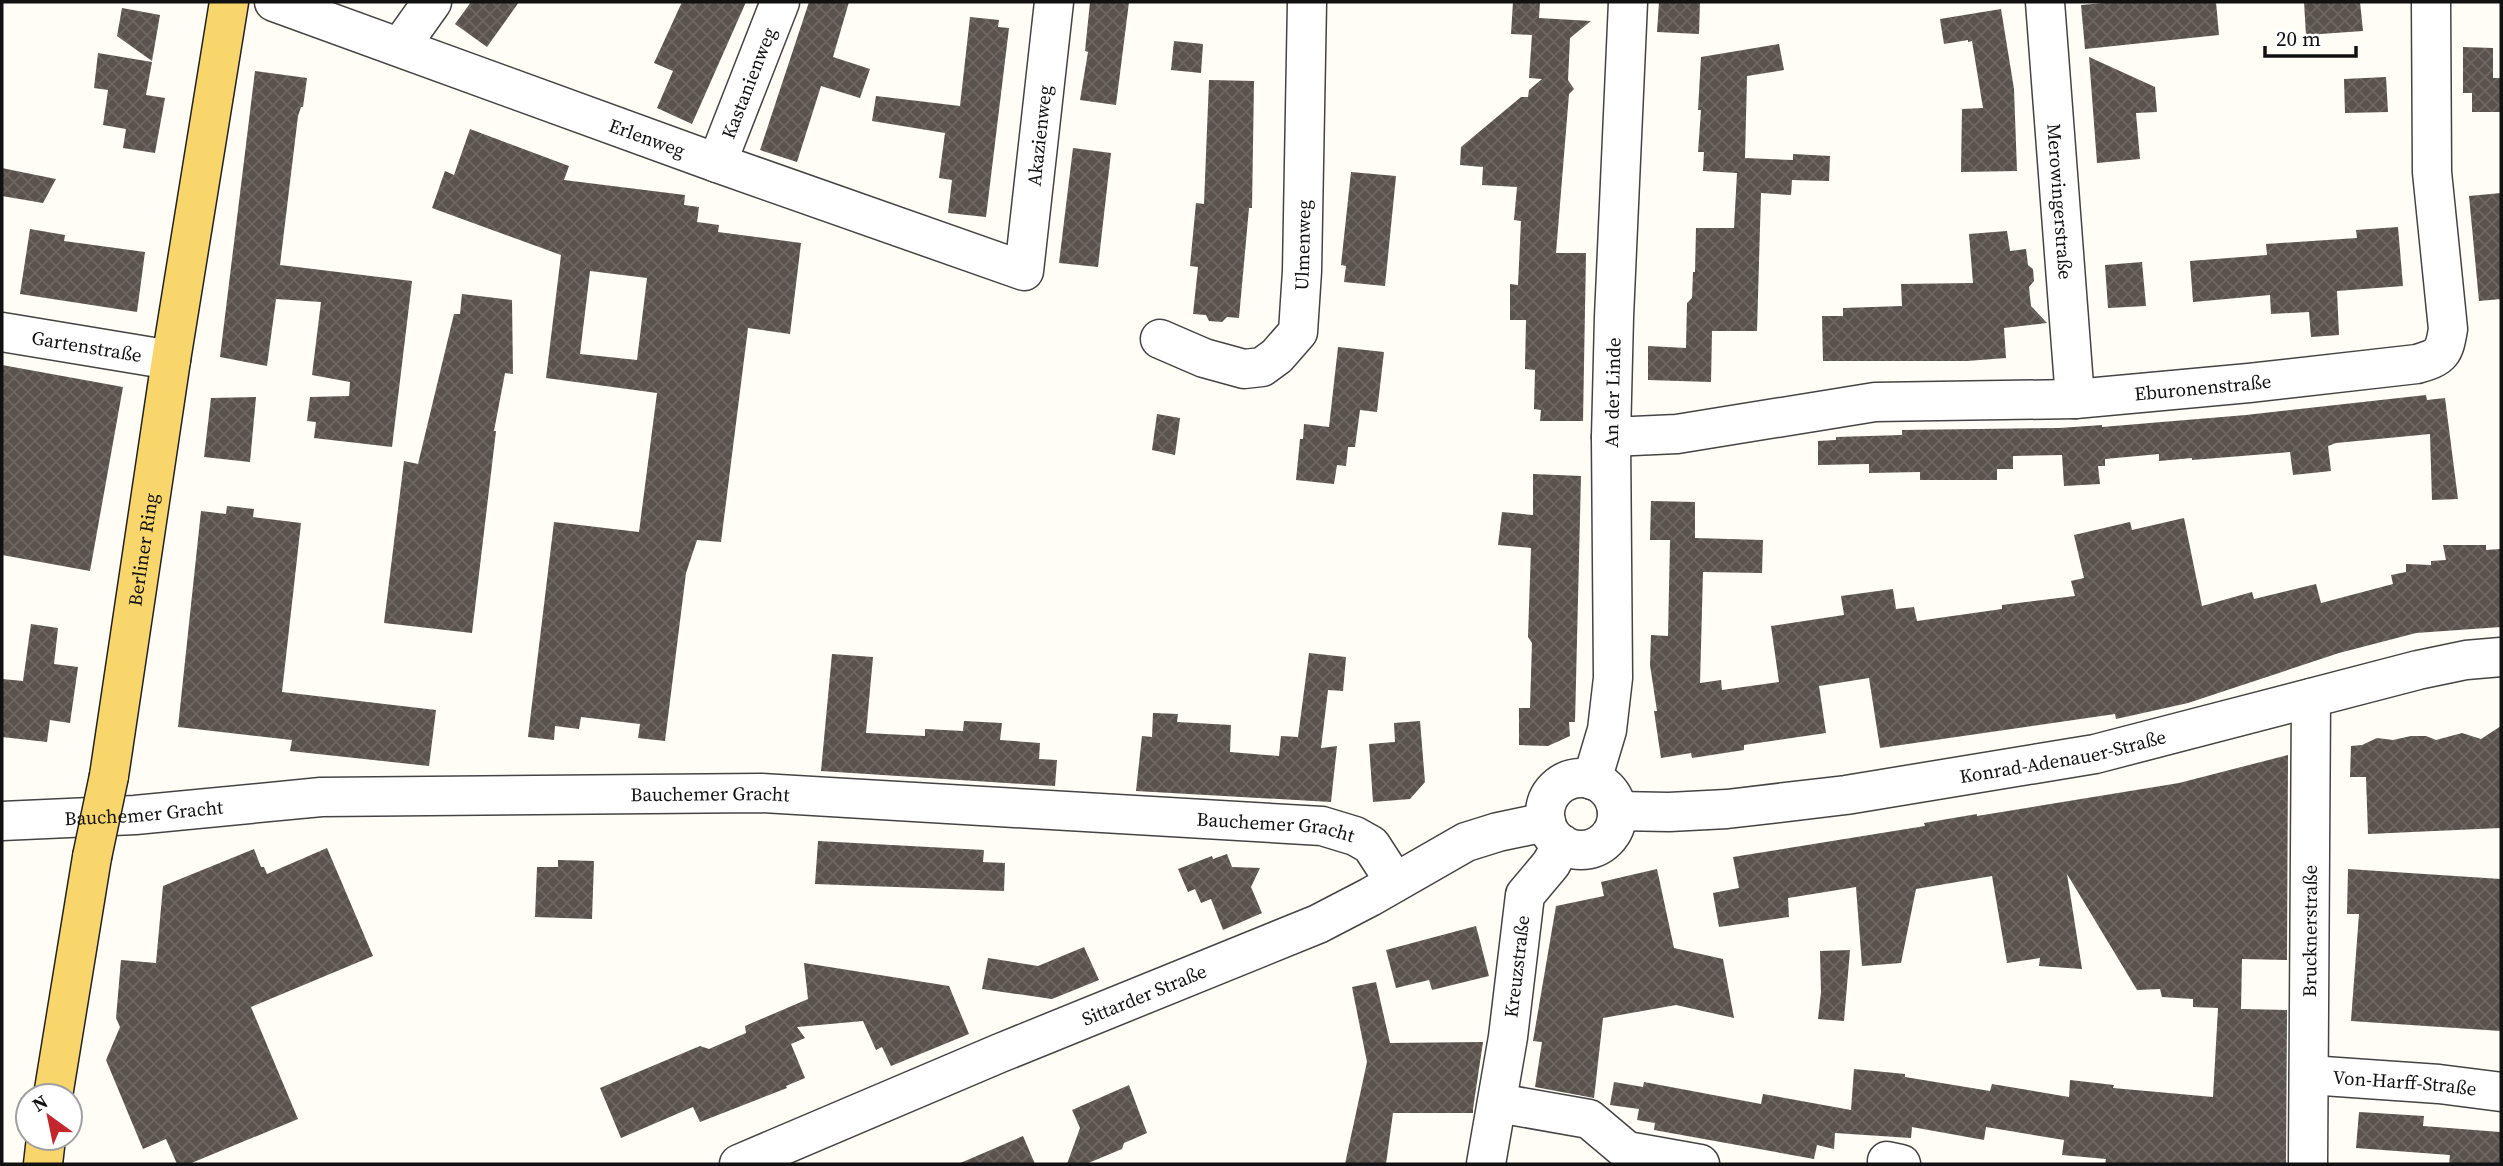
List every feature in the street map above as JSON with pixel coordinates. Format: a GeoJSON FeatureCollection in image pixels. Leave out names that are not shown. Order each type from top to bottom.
{"type":"FeatureCollection","features":[{"type":"Feature","properties":{"kind":"main road","name":"Berliner Ring"},"geometry":{"type":"LineString","coordinates":[[55,1082],[92,858],[109,776],[229,2]]}},
{"type":"Feature","properties":{"kind":"street","name":"Erlenweg"},"geometry":{"type":"LineString","coordinates":[[274,2],[1024,271]]}},
{"type":"Feature","properties":{"kind":"street"},"geometry":{"type":"LineString","coordinates":[[400,47],[432,2]]}},
{"type":"Feature","properties":{"kind":"street","name":"Kastanienweg"},"geometry":{"type":"LineString","coordinates":[[717,163],[780,2]]}},
{"type":"Feature","properties":{"kind":"street","name":"Akazienweg"},"geometry":{"type":"LineString","coordinates":[[1024,271],[1054,2]]}},
{"type":"Feature","properties":{"kind":"street","name":"Ulmenweg"},"geometry":{"type":"LineString","coordinates":[[1160,339],[1204,358],[1244,369],[1262,367],[1277,356],[1298,332],[1302,271],[1307,2]]}},
{"type":"Feature","properties":{"kind":"street","name":"An der Linde"},"geometry":{"type":"LineString","coordinates":[[1592,780],[1607,730],[1612,678],[1611,437],[1615,262],[1628,2]]}},
{"type":"Feature","properties":{"kind":"street","name":"Merowingerstraße"},"geometry":{"type":"LineString","coordinates":[[2045,2],[2075,399]]}},
{"type":"Feature","properties":{"kind":"street","name":"Eburonenstraße"},"geometry":{"type":"LineString","coordinates":[[1611,437],[1677,434],[1875,402],[2075,399],[2272,381],[2417,364],[2437,358],[2445,348],[2448,328],[2432,172],[2431,2]]}},
{"type":"Feature","properties":{"kind":"street","name":"Gartenstraße"},"geometry":{"type":"LineString","coordinates":[[2,332],[172,360]]}},
{"type":"Feature","properties":{"kind":"street","name":"Konrad-Adenauer-Straße"},"geometry":{"type":"LineString","coordinates":[[1617,811],[1711,811],[1846,795],[2095,754],[2418,670],[2466,660],[2501,657]]}},
{"type":"Feature","properties":{"kind":"street","name":"Brucknerstraße"},"geometry":{"type":"LineString","coordinates":[[2308,1164],[2311,698]]}},
{"type":"Feature","properties":{"kind":"street"},"geometry":{"type":"LineString","coordinates":[[1571,779],[1592,780],[1604,786],[1613,797],[1617,811],[1613,830],[1600,845],[1581,849],[1554,833],[1545,811],[1548,801],[1561,784],[1571,779]]}},
{"type":"Feature","properties":{"kind":"street","name":"Bauchemer Gracht"},"geometry":{"type":"LineString","coordinates":[[2,821],[135,815],[321,797],[761,793],[1322,826],[1355,836],[1371,845],[1395,882]]}},
{"type":"Feature","properties":{"kind":"street","name":"Sittarder Straße"},"geometry":{"type":"LineString","coordinates":[[739,1164],[975,1063],[1318,924],[1466,842],[1498,832],[1554,833]]}},
{"type":"Feature","properties":{"kind":"street","name":"Kreuzstraße"},"geometry":{"type":"LineString","coordinates":[[1486,1164],[1498,1103],[1525,895],[1551,864],[1554,833]]}},
{"type":"Feature","properties":{"kind":"street","name":"Von-Harff-Straße"},"geometry":{"type":"LineString","coordinates":[[2309,1075],[2439,1084],[2501,1092]]}},
{"type":"Feature","properties":{"kind":"street"},"geometry":{"type":"LineString","coordinates":[[1498,1103],[1589,1119],[1627,1151],[1700,1164]]}},
{"type":"Feature","properties":{"kind":"building"},"geometry":{"type":"Polygon","coordinates":[[[471,2],[519,2],[487,47],[455,24],[471,2]]]}},
{"type":"Feature","properties":{"kind":"building"},"geometry":{"type":"Polygon","coordinates":[[[682,2],[746,2],[692,124],[657,108],[673,71],[654,63],[682,2]]]}},
{"type":"Feature","properties":{"kind":"building"},"geometry":{"type":"Polygon","coordinates":[[[809,2],[849,2],[833,57],[870,69],[860,98],[821,86],[797,162],[760,150],[809,2]]]}},
{"type":"Feature","properties":{"kind":"building"},"geometry":{"type":"Polygon","coordinates":[[[1090,2],[1129,2],[1116,105],[1080,100],[1088,52],[1085,51],[1090,2]]]}},
{"type":"Feature","properties":{"kind":"building"},"geometry":{"type":"Polygon","coordinates":[[[1513,2],[1540,2],[1539,18],[1591,21],[1570,38],[1568,80],[1574,89],[1569,94],[1556,253],[1586,253],[1583,421],[1540,421],[1541,410],[1534,409],[1535,370],[1525,369],[1526,320],[1510,320],[1510,284],[1518,285],[1521,221],[1514,220],[1517,187],[1482,185],[1483,167],[1460,165],[1461,147],[1521,97],[1528,97],[1529,90],[1542,79],[1529,78],[1532,35],[1511,34],[1513,2]]]}},
{"type":"Feature","properties":{"kind":"building"},"geometry":{"type":"Polygon","coordinates":[[[1659,2],[1700,2],[1699,34],[1657,32],[1659,2]]]}},
{"type":"Feature","properties":{"kind":"building"},"geometry":{"type":"Polygon","coordinates":[[[2115,2],[2216,2],[2219,35],[2085,49],[2081,5],[2115,2]]]}},
{"type":"Feature","properties":{"kind":"building"},"geometry":{"type":"Polygon","coordinates":[[[2304,2],[2360,2],[2363,31],[2306,35],[2304,2]]]}},
{"type":"Feature","properties":{"kind":"building"},"geometry":{"type":"Polygon","coordinates":[[[122,8],[160,15],[152,61],[117,36],[122,8]]]}},
{"type":"Feature","properties":{"kind":"building"},"geometry":{"type":"Polygon","coordinates":[[[2001,9],[2014,89],[2017,171],[1961,172],[1962,109],[1983,108],[1972,41],[1944,44],[1940,19],[2001,9]]]}},
{"type":"Feature","properties":{"kind":"building"},"geometry":{"type":"Polygon","coordinates":[[[970,17],[999,20],[998,27],[1009,28],[986,217],[948,213],[952,180],[939,178],[945,133],[872,121],[876,96],[960,106],[970,17]]]}},
{"type":"Feature","properties":{"kind":"building"},"geometry":{"type":"Polygon","coordinates":[[[1174,41],[1203,44],[1201,73],[1171,70],[1174,41]]]}},
{"type":"Feature","properties":{"kind":"building"},"geometry":{"type":"Polygon","coordinates":[[[1779,44],[1784,70],[1747,76],[1745,158],[1793,160],[1793,154],[1830,156],[1829,181],[1792,180],[1791,195],[1761,193],[1757,331],[1712,331],[1711,382],[1648,380],[1648,346],[1686,348],[1687,303],[1692,298],[1696,228],[1734,228],[1737,173],[1703,171],[1704,152],[1698,152],[1701,57],[1779,44]]]}},
{"type":"Feature","properties":{"kind":"building"},"geometry":{"type":"Polygon","coordinates":[[[2463,47],[2493,48],[2493,78],[2501,78],[2501,112],[2472,112],[2472,93],[2463,93],[2463,47]]]}},
{"type":"Feature","properties":{"kind":"building"},"geometry":{"type":"Polygon","coordinates":[[[98,53],[152,62],[146,95],[165,98],[155,153],[123,148],[126,129],[103,125],[108,90],[94,88],[98,53]]]}},
{"type":"Feature","properties":{"kind":"building"},"geometry":{"type":"Polygon","coordinates":[[[2089,57],[2155,87],[2157,112],[2136,113],[2140,159],[2097,163],[2089,57]]]}},
{"type":"Feature","properties":{"kind":"building"},"geometry":{"type":"Polygon","coordinates":[[[255,71],[307,78],[303,107],[298,116],[280,265],[412,281],[392,447],[314,438],[316,422],[307,421],[310,397],[349,396],[350,382],[312,375],[321,302],[276,299],[267,366],[220,357],[255,71]]]}},
{"type":"Feature","properties":{"kind":"building"},"geometry":{"type":"Polygon","coordinates":[[[2386,77],[2388,112],[2345,113],[2344,79],[2386,77]]]}},
{"type":"Feature","properties":{"kind":"building"},"geometry":{"type":"Polygon","coordinates":[[[1209,80],[1254,81],[1252,208],[1249,208],[1239,318],[1227,317],[1222,322],[1209,321],[1206,315],[1193,314],[1198,267],[1190,266],[1196,203],[1204,204],[1209,80]]]}},
{"type":"Feature","properties":{"kind":"building"},"geometry":{"type":"Polygon","coordinates":[[[470,129],[569,166],[564,180],[685,195],[684,205],[699,207],[697,222],[719,225],[718,232],[801,243],[790,334],[748,328],[721,542],[697,540],[686,573],[665,741],[638,738],[640,724],[581,717],[579,729],[555,726],[554,740],[528,737],[554,522],[639,532],[657,393],[546,378],[561,255],[432,208],[445,171],[454,175],[470,129]],[[590,271],[580,354],[637,360],[647,278],[590,271]]]}},
{"type":"Feature","properties":{"kind":"building"},"geometry":{"type":"Polygon","coordinates":[[[1073,148],[1111,153],[1098,267],[1059,263],[1073,148]]]}},
{"type":"Feature","properties":{"kind":"building"},"geometry":{"type":"Polygon","coordinates":[[[2,168],[56,179],[43,203],[2,196],[2,168]]]}},
{"type":"Feature","properties":{"kind":"building"},"geometry":{"type":"Polygon","coordinates":[[[1351,172],[1396,176],[1385,286],[1344,282],[1346,266],[1341,265],[1351,172]]]}},
{"type":"Feature","properties":{"kind":"building"},"geometry":{"type":"Polygon","coordinates":[[[2501,193],[2501,299],[2479,301],[2469,196],[2501,193]]]}},
{"type":"Feature","properties":{"kind":"building"},"geometry":{"type":"Polygon","coordinates":[[[2398,227],[2403,286],[2337,291],[2339,335],[2311,337],[2309,312],[2271,314],[2270,295],[2193,302],[2190,261],[2267,255],[2266,244],[2357,238],[2356,230],[2398,227]]]}},
{"type":"Feature","properties":{"kind":"building"},"geometry":{"type":"Polygon","coordinates":[[[30,229],[65,235],[64,241],[145,252],[137,312],[20,294],[30,229]]]}},
{"type":"Feature","properties":{"kind":"building"},"geometry":{"type":"Polygon","coordinates":[[[2007,231],[2010,251],[2026,249],[2028,265],[2033,269],[2034,281],[2029,287],[2031,306],[2047,323],[2004,328],[2006,358],[1967,361],[1823,361],[1822,316],[1843,316],[1843,308],[1902,306],[1901,284],[1973,283],[1969,234],[2007,231]]]}},
{"type":"Feature","properties":{"kind":"building"},"geometry":{"type":"Polygon","coordinates":[[[2142,262],[2146,306],[2108,308],[2105,265],[2142,262]]]}},
{"type":"Feature","properties":{"kind":"building"},"geometry":{"type":"Polygon","coordinates":[[[462,294],[512,300],[513,374],[505,373],[494,431],[472,633],[384,623],[404,461],[418,464],[454,314],[460,314],[462,294]]]}},
{"type":"Feature","properties":{"kind":"building"},"geometry":{"type":"Polygon","coordinates":[[[1338,347],[1384,352],[1377,412],[1360,410],[1355,447],[1348,447],[1346,466],[1337,465],[1334,484],[1296,480],[1304,424],[1329,427],[1338,347]]]}},
{"type":"Feature","properties":{"kind":"building"},"geometry":{"type":"Polygon","coordinates":[[[2,365],[123,387],[90,571],[2,555],[2,365]]]}},
{"type":"Feature","properties":{"kind":"building"},"geometry":{"type":"Polygon","coordinates":[[[2426,395],[2427,400],[2445,398],[2458,499],[2432,500],[2430,434],[2336,443],[2328,446],[2331,471],[2293,475],[2290,452],[2192,460],[2159,461],[2159,454],[2105,459],[2105,466],[2098,466],[2100,484],[2064,486],[2062,455],[2013,456],[2013,469],[1997,469],[1997,480],[1920,480],[1920,472],[1869,473],[1869,464],[1818,465],[1818,441],[1836,440],[1836,437],[1902,435],[1902,430],[2102,427],[2246,415],[2426,395]]]}},
{"type":"Feature","properties":{"kind":"building"},"geometry":{"type":"Polygon","coordinates":[[[256,397],[250,462],[204,457],[211,398],[256,397]]]}},
{"type":"Feature","properties":{"kind":"building"},"geometry":{"type":"Polygon","coordinates":[[[1157,414],[1180,418],[1175,455],[1152,450],[1157,414]]]}},
{"type":"Feature","properties":{"kind":"building"},"geometry":{"type":"Polygon","coordinates":[[[1533,474],[1581,476],[1575,722],[1569,722],[1570,736],[1548,746],[1519,745],[1519,708],[1530,708],[1532,643],[1528,637],[1531,548],[1498,545],[1502,512],[1533,515],[1533,474]]]}},
{"type":"Feature","properties":{"kind":"building"},"geometry":{"type":"Polygon","coordinates":[[[1651,501],[1695,502],[1695,538],[1763,540],[1762,573],[1703,572],[1700,683],[1721,680],[1722,690],[1779,682],[1771,626],[1844,615],[1841,596],[1893,589],[1896,609],[1914,607],[1917,621],[2002,609],[2002,605],[2075,596],[2071,581],[2084,578],[2074,535],[2130,522],[2132,530],[2184,518],[2202,606],[2252,592],[2254,599],[2316,584],[2321,603],[2393,584],[2391,575],[2406,572],[2406,564],[2431,565],[2431,561],[2446,560],[2443,545],[2486,545],[2486,550],[2501,549],[2501,627],[2416,633],[2339,653],[2188,703],[2116,719],[2115,714],[1880,748],[1869,678],[1819,686],[1826,733],[1744,745],[1744,750],[1692,758],[1691,753],[1661,758],[1650,665],[1651,635],[1668,636],[1670,540],[1650,540],[1651,501]]]}},
{"type":"Feature","properties":{"kind":"building"},"geometry":{"type":"Polygon","coordinates":[[[227,506],[254,509],[253,517],[301,523],[282,692],[436,710],[429,766],[290,751],[292,740],[178,727],[201,511],[226,514],[227,506]]]}},
{"type":"Feature","properties":{"kind":"building"},"geometry":{"type":"Polygon","coordinates":[[[31,624],[58,628],[54,664],[78,667],[70,723],[50,720],[47,742],[2,737],[2,679],[23,681],[31,624]]]}},
{"type":"Feature","properties":{"kind":"building"},"geometry":{"type":"Polygon","coordinates":[[[1309,653],[1346,657],[1343,691],[1328,690],[1321,748],[1337,746],[1331,802],[1136,791],[1142,736],[1152,737],[1153,713],[1178,714],[1177,722],[1231,725],[1230,752],[1279,756],[1281,736],[1298,737],[1309,653]]]}},
{"type":"Feature","properties":{"kind":"building"},"geometry":{"type":"Polygon","coordinates":[[[832,654],[873,657],[866,733],[925,736],[925,729],[963,731],[964,721],[1002,723],[1000,740],[1040,743],[1039,759],[1057,760],[1055,786],[821,771],[832,654]]]}},
{"type":"Feature","properties":{"kind":"building"},"geometry":{"type":"Polygon","coordinates":[[[1420,721],[1425,782],[1410,799],[1373,802],[1369,744],[1395,742],[1394,723],[1420,721]]]}},
{"type":"Feature","properties":{"kind":"building"},"geometry":{"type":"Polygon","coordinates":[[[2501,726],[2501,828],[2368,834],[2366,777],[2350,777],[2351,746],[2362,745],[2377,738],[2393,740],[2426,736],[2436,740],[2462,733],[2481,739],[2501,726]]]}},
{"type":"Feature","properties":{"kind":"building"},"geometry":{"type":"Polygon","coordinates":[[[2288,755],[2287,960],[2242,959],[2241,1009],[2287,1010],[2286,1164],[2105,1164],[2106,1159],[2062,1155],[2064,1140],[1986,1127],[1984,1140],[1912,1127],[1911,1138],[1835,1133],[1834,1149],[1817,1145],[1814,1159],[1654,1130],[1655,1123],[1637,1120],[1639,1109],[1610,1105],[1614,1082],[1643,1087],[1644,1082],[1761,1104],[1763,1094],[1851,1110],[1854,1069],[1905,1074],[1905,1077],[1990,1091],[1992,1084],[2069,1097],[2070,1080],[2114,1085],[2113,1088],[2213,1097],[2218,1008],[2193,1007],[2193,999],[2162,997],[2160,989],[2137,990],[2067,874],[2082,969],[2039,966],[2040,958],[2007,963],[1992,876],[1916,889],[1901,963],[1862,966],[1856,887],[1788,898],[1789,917],[1719,927],[1713,893],[1739,888],[1733,857],[1925,826],[1924,823],[1977,814],[2179,783],[2288,755]]]}},
{"type":"Feature","properties":{"kind":"building"},"geometry":{"type":"Polygon","coordinates":[[[818,841],[984,850],[983,862],[1005,863],[1004,891],[815,884],[818,841]]]}},
{"type":"Feature","properties":{"kind":"building"},"geometry":{"type":"Polygon","coordinates":[[[327,848],[373,956],[251,1007],[298,1119],[189,1164],[177,1164],[166,1139],[143,1149],[106,1060],[120,1027],[116,1018],[121,960],[156,963],[163,886],[254,849],[267,874],[327,848]]]}},
{"type":"Feature","properties":{"kind":"building"},"geometry":{"type":"Polygon","coordinates":[[[1227,854],[1232,867],[1260,868],[1251,887],[1262,913],[1223,930],[1211,899],[1201,903],[1195,889],[1188,892],[1178,869],[1212,856],[1213,859],[1227,854]]]}},
{"type":"Feature","properties":{"kind":"building"},"geometry":{"type":"Polygon","coordinates":[[[558,860],[594,861],[592,919],[535,917],[537,867],[558,867],[558,860]]]}},
{"type":"Feature","properties":{"kind":"building"},"geometry":{"type":"Polygon","coordinates":[[[1657,869],[1674,948],[1723,959],[1734,1018],[1676,1005],[1603,1018],[1594,1098],[1535,1087],[1542,1042],[1533,1041],[1556,906],[1604,896],[1601,882],[1657,869]]]}},
{"type":"Feature","properties":{"kind":"building"},"geometry":{"type":"Polygon","coordinates":[[[2348,869],[2501,879],[2501,1031],[2351,1021],[2359,914],[2347,914],[2348,869]]]}},
{"type":"Feature","properties":{"kind":"building"},"geometry":{"type":"Polygon","coordinates":[[[1476,926],[1489,976],[1432,990],[1429,980],[1396,988],[1386,950],[1476,926]]]}},
{"type":"Feature","properties":{"kind":"building"},"geometry":{"type":"Polygon","coordinates":[[[1084,947],[1099,980],[1052,999],[982,989],[988,958],[1038,966],[1084,947]]]}},
{"type":"Feature","properties":{"kind":"building"},"geometry":{"type":"Polygon","coordinates":[[[1850,950],[1844,1021],[1818,1019],[1821,992],[1820,951],[1850,950]]]}},
{"type":"Feature","properties":{"kind":"building"},"geometry":{"type":"Polygon","coordinates":[[[804,963],[949,986],[969,1034],[891,1066],[882,1047],[876,1050],[863,1021],[797,1027],[805,1038],[791,1044],[805,1078],[786,1086],[787,1088],[700,1122],[693,1107],[621,1138],[600,1088],[700,1046],[709,1049],[746,1033],[745,1026],[808,999],[804,963]]]}},
{"type":"Feature","properties":{"kind":"building"},"geometry":{"type":"Polygon","coordinates":[[[1376,982],[1390,1043],[1483,1042],[1473,1113],[1393,1113],[1386,1164],[1345,1164],[1367,1062],[1352,987],[1376,982]]]}},
{"type":"Feature","properties":{"kind":"building"},"geometry":{"type":"Polygon","coordinates":[[[1129,1085],[1147,1133],[1124,1143],[1122,1149],[1086,1164],[1067,1164],[1080,1128],[1072,1110],[1129,1085]]]}},
{"type":"Feature","properties":{"kind":"building"},"geometry":{"type":"Polygon","coordinates":[[[2359,1112],[2424,1116],[2423,1126],[2500,1132],[2501,1164],[2449,1164],[2450,1155],[2356,1148],[2359,1112]]]}},
{"type":"Feature","properties":{"kind":"building"},"geometry":{"type":"Polygon","coordinates":[[[1023,1136],[1035,1164],[958,1164],[1023,1136]]]}}]}
